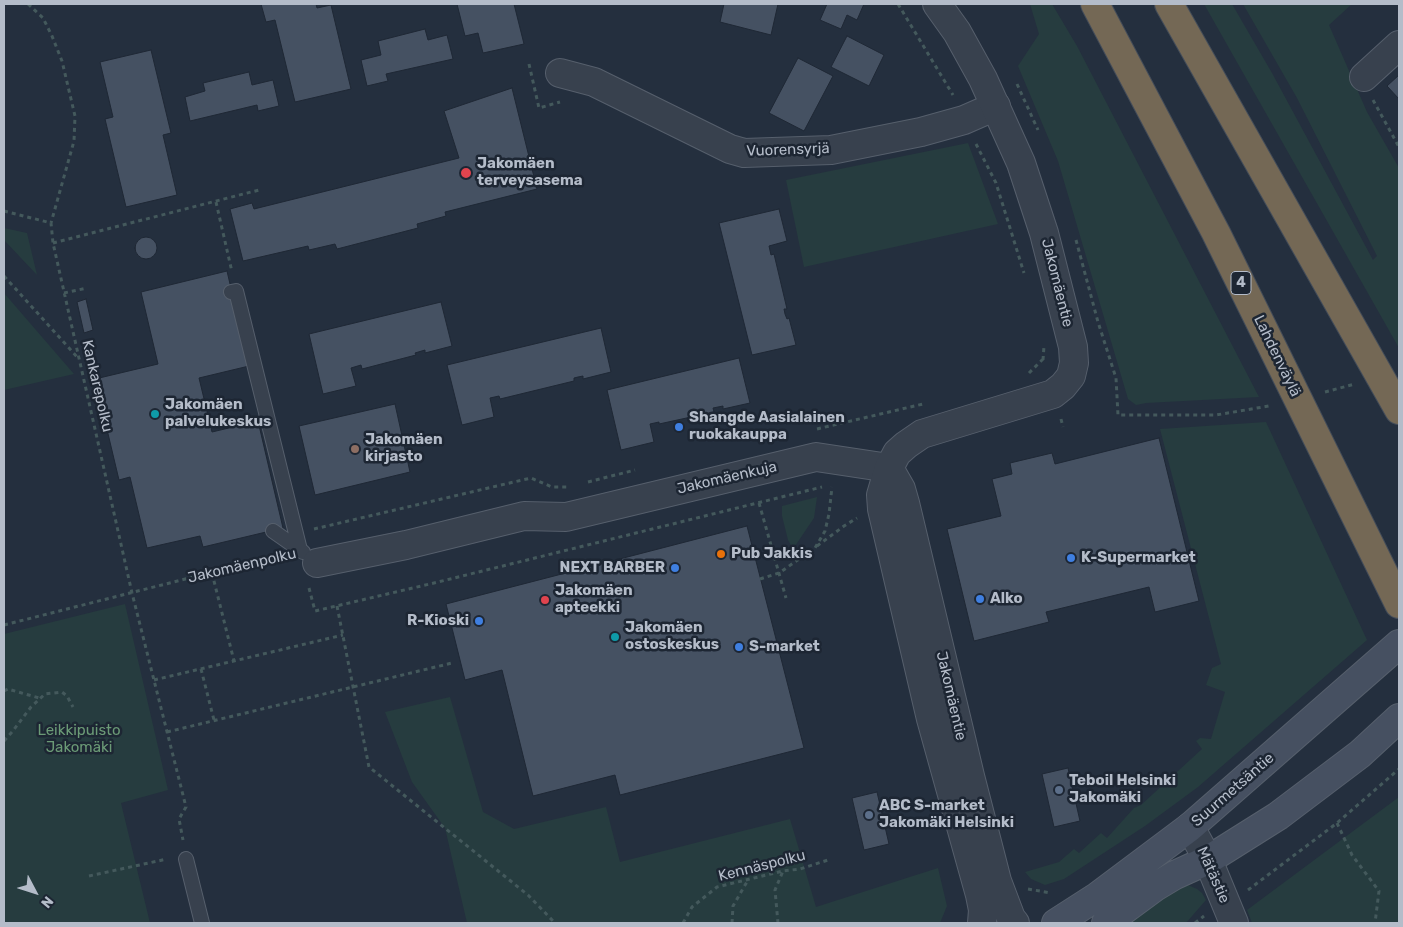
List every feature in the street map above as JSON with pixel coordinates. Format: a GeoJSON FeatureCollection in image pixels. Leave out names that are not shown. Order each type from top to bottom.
{"type":"FeatureCollection","features":[{"type":"Feature","properties":{"kind":"highway","name":"Lahdenväylä"},"geometry":{"type":"LineString","coordinates":[[1095,4],[1216,233],[1399,604]]}},
{"type":"Feature","properties":{"kind":"highway"},"geometry":{"type":"LineString","coordinates":[[1169,4],[1399,410]]}},
{"type":"Feature","properties":{"kind":"main road","name":"Suurmetsäntie"},"geometry":{"type":"LineString","coordinates":[[1056,923],[1098,896],[1190,827],[1399,644]]}},
{"type":"Feature","properties":{"kind":"main road"},"geometry":{"type":"LineString","coordinates":[[1106,923],[1155,887],[1175,875],[1208,860],[1270,821],[1360,754],[1399,718]]}},
{"type":"Feature","properties":{"kind":"street","name":"Jakomäentie"},"geometry":{"type":"LineString","coordinates":[[937,4],[956,32],[996,106],[1021,163],[1044,233],[1072,346],[1074,363],[1071,376],[1053,394],[922,434],[898,453],[889,468],[881,495],[882,509],[931,720],[980,895],[983,910],[982,923]]}},
{"type":"Feature","properties":{"kind":"street"},"geometry":{"type":"LineString","coordinates":[[1364,77],[1399,44]]}},
{"type":"Feature","properties":{"kind":"street","name":"Vuorensyrjä"},"geometry":{"type":"LineString","coordinates":[[560,74],[594,82],[730,149],[744,153],[831,150],[921,132],[964,120],[996,106]]}},
{"type":"Feature","properties":{"kind":"street","name":"Jakomäenkuja"},"geometry":{"type":"LineString","coordinates":[[566,517],[816,457],[889,468]]}},
{"type":"Feature","properties":{"kind":"street","name":"Jakomäentie"},"geometry":{"type":"LineString","coordinates":[[889,468],[901,489],[905,503],[997,881],[1011,918],[1015,923]]}},
{"type":"Feature","properties":{"kind":"street","name":"Jakomäenpolku"},"geometry":{"type":"LineString","coordinates":[[308,557],[406,545],[524,516],[566,517]]}},
{"type":"Feature","properties":{"kind":"street","name":"Mätästie"},"geometry":{"type":"LineString","coordinates":[[1190,827],[1208,860],[1230,913]]}},
{"type":"Feature","properties":{"kind":"lane"},"geometry":{"type":"LineString","coordinates":[[234,291],[296,533],[308,557]]}},
{"type":"Feature","properties":{"kind":"lane"},"geometry":{"type":"LineString","coordinates":[[273,531],[308,557]]}},
{"type":"Feature","properties":{"kind":"lane"},"geometry":{"type":"LineString","coordinates":[[186,859],[202,923]]}},
{"type":"Feature","properties":{"kind":"path"},"geometry":{"type":"LineString","coordinates":[[4,210],[51,222],[74,141],[75,116],[62,60],[43,18],[28,4]]}},
{"type":"Feature","properties":{"kind":"path"},"geometry":{"type":"LineString","coordinates":[[898,4],[953,94],[964,120],[996,182],[1026,278]]}},
{"type":"Feature","properties":{"kind":"path"},"geometry":{"type":"LineString","coordinates":[[1364,77],[1364,84],[1399,147]]}},
{"type":"Feature","properties":{"kind":"path"},"geometry":{"type":"LineString","coordinates":[[53,244],[259,190]]}},
{"type":"Feature","properties":{"kind":"path"},"geometry":{"type":"LineString","coordinates":[[216,202],[234,291]]}},
{"type":"Feature","properties":{"kind":"path","name":"Kankarepolku"},"geometry":{"type":"LineString","coordinates":[[51,222],[53,244],[134,602],[186,807],[179,819],[186,859]]}},
{"type":"Feature","properties":{"kind":"path"},"geometry":{"type":"LineString","coordinates":[[4,276],[79,360]]}},
{"type":"Feature","properties":{"kind":"path"},"geometry":{"type":"LineString","coordinates":[[64,293],[87,288]]}},
{"type":"Feature","properties":{"kind":"path"},"geometry":{"type":"LineString","coordinates":[[1098,322],[1116,378],[1118,415],[1216,415],[1269,406]]}},
{"type":"Feature","properties":{"kind":"path"},"geometry":{"type":"LineString","coordinates":[[1021,377],[1028,374],[1043,360]]}},
{"type":"Feature","properties":{"kind":"path"},"geometry":{"type":"LineString","coordinates":[[1321,392],[1355,383]]}},
{"type":"Feature","properties":{"kind":"path"},"geometry":{"type":"LineString","coordinates":[[813,430],[924,403]]}},
{"type":"Feature","properties":{"kind":"path"},"geometry":{"type":"LineString","coordinates":[[582,483],[644,468]]}},
{"type":"Feature","properties":{"kind":"path"},"geometry":{"type":"LineString","coordinates":[[296,533],[531,478],[552,487],[574,485]]}},
{"type":"Feature","properties":{"kind":"path"},"geometry":{"type":"LineString","coordinates":[[815,548],[825,531],[832,486]]}},
{"type":"Feature","properties":{"kind":"path"},"geometry":{"type":"LineString","coordinates":[[315,611],[820,487],[838,487]]}},
{"type":"Feature","properties":{"kind":"path"},"geometry":{"type":"LineString","coordinates":[[759,503],[786,598]]}},
{"type":"Feature","properties":{"kind":"path"},"geometry":{"type":"LineString","coordinates":[[760,579],[779,573],[801,559],[844,526],[862,516]]}},
{"type":"Feature","properties":{"kind":"path","name":"Jakomäenpolku"},"geometry":{"type":"LineString","coordinates":[[4,624],[212,573],[308,557]]}},
{"type":"Feature","properties":{"kind":"path"},"geometry":{"type":"LineString","coordinates":[[212,573],[234,661]]}},
{"type":"Feature","properties":{"kind":"path"},"geometry":{"type":"LineString","coordinates":[[337,606],[369,767],[528,894],[555,923]]}},
{"type":"Feature","properties":{"kind":"path"},"geometry":{"type":"LineString","coordinates":[[154,680],[343,635]]}},
{"type":"Feature","properties":{"kind":"path"},"geometry":{"type":"LineString","coordinates":[[167,732],[452,663]]}},
{"type":"Feature","properties":{"kind":"path"},"geometry":{"type":"LineString","coordinates":[[202,669],[214,720]]}},
{"type":"Feature","properties":{"kind":"path"},"geometry":{"type":"LineString","coordinates":[[4,691],[8,689],[39,698]]}},
{"type":"Feature","properties":{"kind":"path"},"geometry":{"type":"LineString","coordinates":[[4,741],[39,698],[45,694],[62,692],[67,696],[73,707]]}},
{"type":"Feature","properties":{"kind":"path"},"geometry":{"type":"LineString","coordinates":[[1194,923],[1230,913],[1251,888],[1337,823],[1399,769]]}},
{"type":"Feature","properties":{"kind":"path"},"geometry":{"type":"LineString","coordinates":[[1337,823],[1352,855],[1379,891],[1375,923]]}},
{"type":"Feature","properties":{"kind":"path"},"geometry":{"type":"LineString","coordinates":[[89,876],[166,858],[186,859]]}},
{"type":"Feature","properties":{"kind":"path","name":"Kennäspolku"},"geometry":{"type":"LineString","coordinates":[[683,923],[692,907],[717,887],[800,869],[831,859]]}},
{"type":"Feature","properties":{"kind":"path"},"geometry":{"type":"LineString","coordinates":[[778,923],[775,890],[784,871]]}},
{"type":"Feature","properties":{"kind":"path"},"geometry":{"type":"LineString","coordinates":[[732,923],[733,906],[748,879]]}},
{"type":"Feature","properties":{"kind":"path"},"geometry":{"type":"LineString","coordinates":[[1027,888],[1049,894],[1058,891]]}},
{"type":"Feature","properties":{"kind":"green space"},"geometry":{"type":"Polygon","coordinates":[[[1030,4],[1052,4],[1077,46],[1259,397],[1136,405],[1128,399],[1058,161],[1018,66],[1039,34],[1030,4]]]}},
{"type":"Feature","properties":{"kind":"green space"},"geometry":{"type":"Polygon","coordinates":[[[1204,4],[1232,4],[1272,73],[1373,260],[1377,256],[1297,98],[1243,4],[1352,4],[1329,25],[1367,112],[1399,168],[1399,348],[1204,4]]]}},
{"type":"Feature","properties":{"kind":"green space"},"geometry":{"type":"Polygon","coordinates":[[[968,143],[998,224],[804,267],[786,180],[968,143]]]}},
{"type":"Feature","properties":{"kind":"green space"},"geometry":{"type":"Polygon","coordinates":[[[4,228],[27,233],[37,275],[4,240],[4,228]]]}},
{"type":"Feature","properties":{"kind":"green space"},"geometry":{"type":"Polygon","coordinates":[[[4,293],[74,374],[4,390],[4,293]]]}},
{"type":"Feature","properties":{"kind":"green space"},"geometry":{"type":"Polygon","coordinates":[[[1266,422],[1367,640],[1198,787],[1145,826],[1064,879],[1045,885],[1031,879],[1025,872],[1059,862],[1074,849],[1079,853],[1101,833],[1107,838],[1134,808],[1141,805],[1202,749],[1196,741],[1200,738],[1211,739],[1225,692],[1206,685],[1212,668],[1221,664],[1160,429],[1266,422]]]}},
{"type":"Feature","properties":{"kind":"green space"},"geometry":{"type":"Polygon","coordinates":[[[817,497],[814,518],[793,549],[788,540],[782,516],[782,506],[817,497]]]}},
{"type":"Feature","properties":{"kind":"green space","name":"Leikkipuisto Jakomäki"},"geometry":{"type":"Polygon","coordinates":[[[125,604],[168,790],[121,803],[150,923],[4,923],[4,634],[125,604]]]}},
{"type":"Feature","properties":{"kind":"green space"},"geometry":{"type":"Polygon","coordinates":[[[450,697],[483,812],[514,829],[606,807],[620,862],[790,819],[816,907],[938,868],[947,906],[940,923],[467,923],[445,828],[412,782],[385,712],[450,697]]]}},
{"type":"Feature","properties":{"kind":"green space"},"geometry":{"type":"Polygon","coordinates":[[[1399,797],[1399,923],[1252,923],[1247,910],[1399,797]]]}},
{"type":"Feature","properties":{"kind":"green space"},"geometry":{"type":"Polygon","coordinates":[[[1188,885],[1202,893],[1206,900],[1186,923],[1121,923],[1175,887],[1188,885]]]}},
{"type":"Feature","properties":{"kind":"building"},"geometry":{"type":"Polygon","coordinates":[[[261,4],[316,4],[317,8],[331,5],[351,89],[295,102],[275,20],[266,22],[261,4]]]}},
{"type":"Feature","properties":{"kind":"building"},"geometry":{"type":"Polygon","coordinates":[[[457,4],[514,4],[524,44],[483,53],[478,33],[465,36],[457,4]]]}},
{"type":"Feature","properties":{"kind":"building"},"geometry":{"type":"Polygon","coordinates":[[[724,4],[778,4],[771,35],[720,22],[724,4]]]}},
{"type":"Feature","properties":{"kind":"building"},"geometry":{"type":"Polygon","coordinates":[[[827,4],[864,4],[857,20],[847,15],[841,29],[820,20],[827,4]]]}},
{"type":"Feature","properties":{"kind":"building"},"geometry":{"type":"Polygon","coordinates":[[[425,29],[428,40],[447,35],[453,59],[386,74],[388,81],[367,86],[361,60],[381,55],[378,41],[425,29]]]}},
{"type":"Feature","properties":{"kind":"building"},"geometry":{"type":"Polygon","coordinates":[[[847,36],[884,55],[869,86],[831,67],[847,36]]]}},
{"type":"Feature","properties":{"kind":"building"},"geometry":{"type":"Polygon","coordinates":[[[151,50],[171,133],[163,135],[177,195],[126,207],[105,119],[113,117],[100,62],[151,50]]]}},
{"type":"Feature","properties":{"kind":"building"},"geometry":{"type":"Polygon","coordinates":[[[798,58],[833,76],[804,131],[769,113],[798,58]]]}},
{"type":"Feature","properties":{"kind":"building"},"geometry":{"type":"Polygon","coordinates":[[[249,72],[252,85],[273,80],[279,106],[258,111],[257,105],[190,121],[185,97],[205,91],[203,83],[249,72]]]}},
{"type":"Feature","properties":{"kind":"building"},"geometry":{"type":"Polygon","coordinates":[[[1399,75],[1399,99],[1387,86],[1399,75]]]}},
{"type":"Feature","properties":{"kind":"building","name":"Jakomäen terveysasema"},"geometry":{"type":"Polygon","coordinates":[[[512,88],[537,189],[445,212],[446,216],[417,224],[418,228],[337,249],[335,244],[309,250],[308,246],[243,261],[230,209],[252,203],[254,209],[459,158],[444,111],[512,88]]]}},
{"type":"Feature","properties":{"kind":"building"},"geometry":{"type":"Polygon","coordinates":[[[779,209],[787,241],[769,246],[771,255],[774,254],[787,309],[784,309],[785,314],[787,319],[789,318],[796,345],[752,355],[719,223],[779,209]]]}},
{"type":"Feature","properties":{"kind":"building"},"geometry":{"type":"Polygon","coordinates":[[[146,237],[154,240],[157,248],[154,256],[146,259],[138,256],[135,248],[138,240],[146,237]]]}},
{"type":"Feature","properties":{"kind":"building","name":"Jakomäen palvelukeskus"},"geometry":{"type":"Polygon","coordinates":[[[227,271],[249,366],[199,378],[212,432],[258,421],[283,528],[203,547],[200,536],[147,548],[130,477],[119,480],[95,379],[158,364],[141,292],[227,271]]]}},
{"type":"Feature","properties":{"kind":"building"},"geometry":{"type":"Polygon","coordinates":[[[86,299],[93,330],[84,333],[77,302],[86,299]]]}},
{"type":"Feature","properties":{"kind":"building"},"geometry":{"type":"Polygon","coordinates":[[[441,302],[452,346],[425,353],[425,350],[415,353],[416,355],[362,369],[361,365],[351,368],[356,386],[323,394],[309,334],[441,302]]]}},
{"type":"Feature","properties":{"kind":"building"},"geometry":{"type":"Polygon","coordinates":[[[601,328],[611,372],[583,379],[583,376],[578,377],[574,378],[574,381],[500,399],[499,396],[490,398],[494,417],[462,425],[447,365],[601,328]]]}},
{"type":"Feature","properties":{"kind":"building"},"geometry":{"type":"Polygon","coordinates":[[[739,358],[750,403],[723,409],[723,406],[713,408],[714,412],[659,424],[659,422],[650,424],[654,442],[621,450],[607,390],[739,358]]]}},
{"type":"Feature","properties":{"kind":"building","name":"Jakomäen kirjasto"},"geometry":{"type":"Polygon","coordinates":[[[395,404],[410,472],[315,495],[299,426],[395,404]]]}},
{"type":"Feature","properties":{"kind":"building","name":"K-Supermarket"},"geometry":{"type":"Polygon","coordinates":[[[1159,438],[1199,601],[1155,612],[1149,587],[1046,612],[1049,622],[974,641],[947,529],[1001,516],[992,479],[1012,474],[1010,463],[1052,453],[1055,464],[1159,438]]]}},
{"type":"Feature","properties":{"kind":"building","name":"Jakomäen ostoskeskus"},"geometry":{"type":"Polygon","coordinates":[[[747,526],[804,748],[620,795],[615,775],[533,796],[502,670],[465,680],[446,604],[747,526]]]}},
{"type":"Feature","properties":{"kind":"building","name":"Teboil Helsinki Jakomäki"},"geometry":{"type":"Polygon","coordinates":[[[1068,768],[1080,821],[1054,827],[1042,774],[1068,768]]]}},
{"type":"Feature","properties":{"kind":"building"},"geometry":{"type":"Polygon","coordinates":[[[877,792],[889,844],[864,850],[852,798],[877,792]]]}},
{"type":"Feature","properties":{"kind":"place","name":"Jakomäen terveysasema"},"geometry":{"type":"Point","coordinates":[466,173]}},
{"type":"Feature","properties":{"kind":"place","name":"Jakomäen palvelukeskus"},"geometry":{"type":"Point","coordinates":[155,414]}},
{"type":"Feature","properties":{"kind":"place","name":"Shangde Aasialainen ruokakauppa"},"geometry":{"type":"Point","coordinates":[679,427]}},
{"type":"Feature","properties":{"kind":"place","name":"Jakomäen kirjasto"},"geometry":{"type":"Point","coordinates":[355,449]}},
{"type":"Feature","properties":{"kind":"place","name":"Pub Jakkis"},"geometry":{"type":"Point","coordinates":[721,554]}},
{"type":"Feature","properties":{"kind":"place","name":"K-Supermarket"},"geometry":{"type":"Point","coordinates":[1071,558]}},
{"type":"Feature","properties":{"kind":"place","name":"NEXT BARBER"},"geometry":{"type":"Point","coordinates":[675,568]}},
{"type":"Feature","properties":{"kind":"place","name":"Alko"},"geometry":{"type":"Point","coordinates":[980,599]}},
{"type":"Feature","properties":{"kind":"place","name":"Jakomäen apteekki"},"geometry":{"type":"Point","coordinates":[545,600]}},
{"type":"Feature","properties":{"kind":"place","name":"R-Kioski"},"geometry":{"type":"Point","coordinates":[479,621]}},
{"type":"Feature","properties":{"kind":"place","name":"Jakomäen ostoskeskus"},"geometry":{"type":"Point","coordinates":[615,637]}},
{"type":"Feature","properties":{"kind":"place","name":"S-market"},"geometry":{"type":"Point","coordinates":[739,647]}},
{"type":"Feature","properties":{"kind":"place","name":"Teboil Helsinki Jakomäki"},"geometry":{"type":"Point","coordinates":[1059,790]}},
{"type":"Feature","properties":{"kind":"place","name":"ABC S-market Jakomäki Helsinki"},"geometry":{"type":"Point","coordinates":[869,815]}}]}
